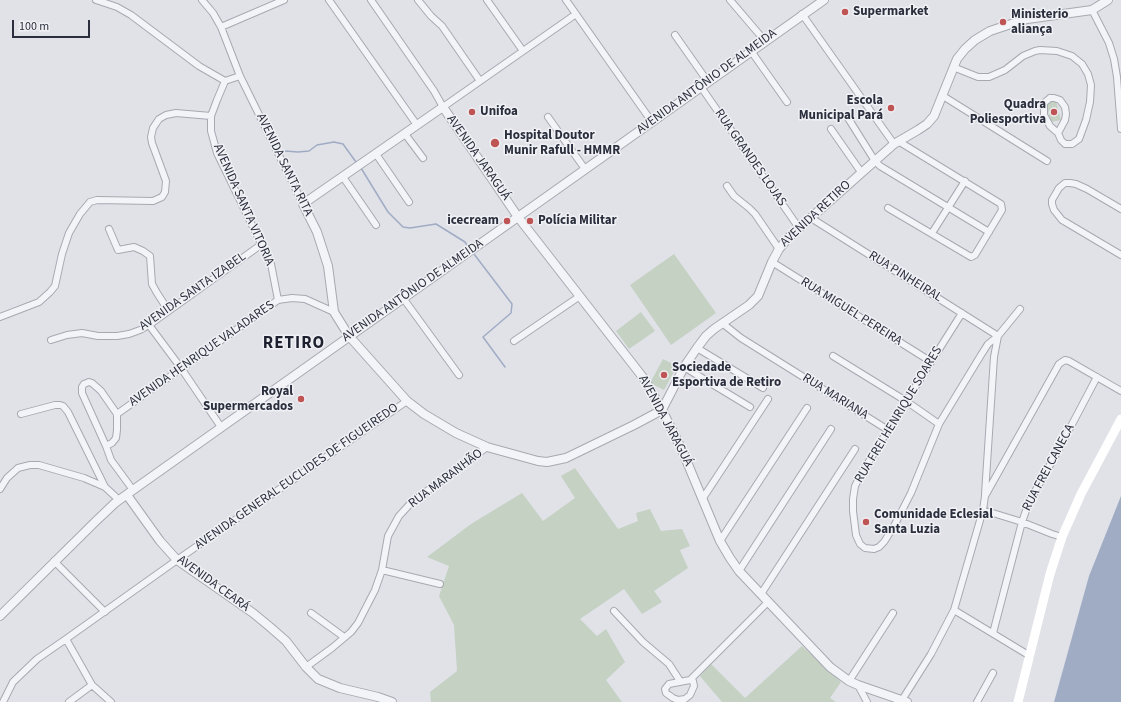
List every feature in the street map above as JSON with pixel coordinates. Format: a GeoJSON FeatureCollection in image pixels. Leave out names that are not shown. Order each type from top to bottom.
{"type":"FeatureCollection","features":[{"type":"Feature","properties":{"kind":"main road"},"geometry":{"type":"LineString","coordinates":[[1018,702],[1050,574],[1062,537],[1081,494],[1121,419]]}},
{"type":"Feature","properties":{"kind":"street"},"geometry":{"type":"LineString","coordinates":[[96,0],[117,7],[130,15],[200,66],[225,81],[240,76]]}},
{"type":"Feature","properties":{"kind":"street","name":"AVENIDA SANTA RITA"},"geometry":{"type":"LineString","coordinates":[[202,0],[213,13],[221,27],[240,76],[317,232],[328,266],[334,312],[350,336]]}},
{"type":"Feature","properties":{"kind":"street"},"geometry":{"type":"LineString","coordinates":[[221,27],[284,0]]}},
{"type":"Feature","properties":{"kind":"street"},"geometry":{"type":"LineString","coordinates":[[329,0],[417,125]]}},
{"type":"Feature","properties":{"kind":"street"},"geometry":{"type":"LineString","coordinates":[[371,0],[434,91],[443,107]]}},
{"type":"Feature","properties":{"kind":"street"},"geometry":{"type":"LineString","coordinates":[[418,0],[431,16],[442,26],[480,81]]}},
{"type":"Feature","properties":{"kind":"street"},"geometry":{"type":"LineString","coordinates":[[487,0],[523,51]]}},
{"type":"Feature","properties":{"kind":"street"},"geometry":{"type":"LineString","coordinates":[[566,0],[652,122]]}},
{"type":"Feature","properties":{"kind":"street"},"geometry":{"type":"LineString","coordinates":[[730,0],[765,41]]}},
{"type":"Feature","properties":{"kind":"street","name":"AVENIDA ANTÔNIO DE ALMEIDA"},"geometry":{"type":"LineString","coordinates":[[0,616],[54,561],[119,500],[802,14],[824,0]]}},
{"type":"Feature","properties":{"kind":"street","name":"AVENIDA RETIRO"},"geometry":{"type":"LineString","coordinates":[[662,410],[684,367],[706,336],[754,301],[762,288],[772,262],[779,249],[788,238],[861,172],[896,143],[927,124],[934,116],[953,67],[965,49],[975,40],[999,27],[1027,19],[1092,10],[1108,0]]}},
{"type":"Feature","properties":{"kind":"street"},"geometry":{"type":"LineString","coordinates":[[1092,10],[1109,43],[1114,59],[1121,129]]}},
{"type":"Feature","properties":{"kind":"street"},"geometry":{"type":"LineString","coordinates":[[303,204],[576,14]]}},
{"type":"Feature","properties":{"kind":"street"},"geometry":{"type":"LineString","coordinates":[[802,14],[896,143],[965,181],[1002,206],[1002,210],[989,232],[975,255],[971,257],[888,208]]}},
{"type":"Feature","properties":{"kind":"street"},"geometry":{"type":"LineString","coordinates":[[675,36],[708,82]]}},
{"type":"Feature","properties":{"kind":"street"},"geometry":{"type":"LineString","coordinates":[[751,51],[787,102]]}},
{"type":"Feature","properties":{"kind":"street"},"geometry":{"type":"LineString","coordinates":[[953,67],[978,77],[989,78],[1005,70],[1023,56],[1035,51],[1057,51],[1072,56],[1082,64],[1088,74],[1091,85],[1090,102],[1086,120],[1079,139],[1072,144],[1065,144],[1061,140],[1058,133],[1050,126],[1044,115],[1044,103],[1050,98],[1054,98],[1060,100],[1065,108],[1065,120],[1058,133]]}},
{"type":"Feature","properties":{"kind":"street"},"geometry":{"type":"LineString","coordinates":[[1117,77],[1121,70]]}},
{"type":"Feature","properties":{"kind":"street","name":"AVENIDA SANTA VITORIA"},"geometry":{"type":"LineString","coordinates":[[225,81],[211,116],[211,131],[217,153],[271,264],[278,300]]}},
{"type":"Feature","properties":{"kind":"street","name":"RUA GRANDES LOJAS"},"geometry":{"type":"LineString","coordinates":[[701,87],[799,228]]}},
{"type":"Feature","properties":{"kind":"street"},"geometry":{"type":"LineString","coordinates":[[943,96],[1047,161]]}},
{"type":"Feature","properties":{"kind":"street","name":"AVENIDA JARAGUÁ"},"geometry":{"type":"LineString","coordinates":[[443,107],[518,217],[645,380],[682,450],[720,541],[739,571],[830,667],[849,681],[905,701]]}},
{"type":"Feature","properties":{"kind":"street"},"geometry":{"type":"LineString","coordinates":[[0,317],[39,302],[55,286],[62,254],[69,233],[80,214],[90,202],[97,200],[153,201],[162,197],[165,192],[166,181],[152,144],[151,137],[152,128],[160,118],[176,113],[211,116]]}},
{"type":"Feature","properties":{"kind":"street"},"geometry":{"type":"LineString","coordinates":[[548,117],[585,169]]}},
{"type":"Feature","properties":{"kind":"street"},"geometry":{"type":"LineString","coordinates":[[848,118],[875,161],[880,166],[989,232]]}},
{"type":"Feature","properties":{"kind":"street"},"geometry":{"type":"LineString","coordinates":[[831,129],[861,172]]}},
{"type":"Feature","properties":{"kind":"street"},"geometry":{"type":"LineString","coordinates":[[405,134],[422,158]]}},
{"type":"Feature","properties":{"kind":"street"},"geometry":{"type":"LineString","coordinates":[[376,154],[409,202]]}},
{"type":"Feature","properties":{"kind":"street"},"geometry":{"type":"LineString","coordinates":[[343,177],[376,225]]}},
{"type":"Feature","properties":{"kind":"street"},"geometry":{"type":"LineString","coordinates":[[932,234],[965,181]]}},
{"type":"Feature","properties":{"kind":"street"},"geometry":{"type":"LineString","coordinates":[[1121,210],[1087,189],[1070,183],[1065,183],[1059,188],[1054,195],[1052,204],[1054,210],[1062,220],[1121,256]]}},
{"type":"Feature","properties":{"kind":"street"},"geometry":{"type":"LineString","coordinates":[[727,186],[734,196],[755,214],[779,249]]}},
{"type":"Feature","properties":{"kind":"street","name":"RUA PINHEIRAL"},"geometry":{"type":"LineString","coordinates":[[811,218],[998,336]]}},
{"type":"Feature","properties":{"kind":"street"},"geometry":{"type":"LineString","coordinates":[[109,228],[118,250],[134,247],[150,256],[152,284],[168,310]]}},
{"type":"Feature","properties":{"kind":"street","name":"AVENIDA SANTA IZABEL"},"geometry":{"type":"LineString","coordinates":[[51,340],[67,335],[82,334],[117,336],[129,334],[149,325],[262,244]]}},
{"type":"Feature","properties":{"kind":"street","name":"RUA MIGUEL PEREIRA"},"geometry":{"type":"LineString","coordinates":[[772,262],[930,361]]}},
{"type":"Feature","properties":{"kind":"street"},"geometry":{"type":"LineString","coordinates":[[514,341],[580,296]]}},
{"type":"Feature","properties":{"kind":"street","name":"AVENIDA HENRIQUE VALADARES"},"geometry":{"type":"LineString","coordinates":[[117,414],[278,300],[292,298],[305,299],[334,312]]}},
{"type":"Feature","properties":{"kind":"street"},"geometry":{"type":"LineString","coordinates":[[403,298],[459,375]]}},
{"type":"Feature","properties":{"kind":"street","name":"RUA FREI HENRIQUE SOARES"},"geometry":{"type":"LineString","coordinates":[[962,312],[930,361],[855,486],[853,511],[856,535],[860,544],[868,549],[879,547],[894,526],[911,493],[939,424],[988,344],[998,336],[1020,309]]}},
{"type":"Feature","properties":{"kind":"street","name":"RUA MARIANA"},"geometry":{"type":"LineString","coordinates":[[722,323],[741,338],[888,430]]}},
{"type":"Feature","properties":{"kind":"street"},"geometry":{"type":"LineString","coordinates":[[149,325],[181,368],[221,428]]}},
{"type":"Feature","properties":{"kind":"street"},"geometry":{"type":"LineString","coordinates":[[350,336],[408,401],[424,414],[456,433],[487,447],[538,461],[555,461],[566,458],[662,410]]}},
{"type":"Feature","properties":{"kind":"street"},"geometry":{"type":"LineString","coordinates":[[905,701],[954,610],[983,510],[993,364],[998,336]]}},
{"type":"Feature","properties":{"kind":"street"},"geometry":{"type":"LineString","coordinates":[[697,348],[763,388]]}},
{"type":"Feature","properties":{"kind":"street"},"geometry":{"type":"LineString","coordinates":[[833,356],[906,401],[939,424]]}},
{"type":"Feature","properties":{"kind":"street"},"geometry":{"type":"LineString","coordinates":[[985,496],[1059,364],[1065,360],[1069,361],[1121,391]]}},
{"type":"Feature","properties":{"kind":"street"},"geometry":{"type":"LineString","coordinates":[[684,367],[750,407]]}},
{"type":"Feature","properties":{"kind":"street","name":"RUA FREI CANECA"},"geometry":{"type":"LineString","coordinates":[[993,633],[1022,522],[1029,502],[1097,377]]}},
{"type":"Feature","properties":{"kind":"street"},"geometry":{"type":"LineString","coordinates":[[106,446],[112,443],[116,438],[117,414],[101,391],[89,382],[84,384],[82,387],[82,393],[111,460],[130,492]]}},
{"type":"Feature","properties":{"kind":"street"},"geometry":{"type":"LineString","coordinates":[[703,498],[768,399]]}},
{"type":"Feature","properties":{"kind":"street","name":"AVENIDA GENERAL EUCLIDES DE FIGUEIREDO"},"geometry":{"type":"LineString","coordinates":[[2,702],[13,682],[37,659],[177,560],[408,401]]}},
{"type":"Feature","properties":{"kind":"street"},"geometry":{"type":"LineString","coordinates":[[21,414],[60,404],[63,406],[68,412],[105,487]]}},
{"type":"Feature","properties":{"kind":"street"},"geometry":{"type":"LineString","coordinates":[[720,541],[807,408]]}},
{"type":"Feature","properties":{"kind":"street"},"geometry":{"type":"LineString","coordinates":[[739,571],[831,429]]}},
{"type":"Feature","properties":{"kind":"street","name":"RUA MARANHÃO"},"geometry":{"type":"LineString","coordinates":[[306,667],[344,637],[358,623],[365,612],[382,570],[388,536],[399,516],[410,504],[487,447]]}},
{"type":"Feature","properties":{"kind":"street"},"geometry":{"type":"LineString","coordinates":[[761,594],[855,449]]}},
{"type":"Feature","properties":{"kind":"street"},"geometry":{"type":"LineString","coordinates":[[0,489],[14,470],[30,465],[39,465],[84,478],[105,487],[119,500]]}},
{"type":"Feature","properties":{"kind":"street","name":"AVENIDA CEARÁ"},"geometry":{"type":"LineString","coordinates":[[130,492],[160,541],[177,560],[270,627],[286,641],[306,667],[318,679],[328,684],[392,702]]}},
{"type":"Feature","properties":{"kind":"street"},"geometry":{"type":"LineString","coordinates":[[983,510],[1022,522],[1062,537]]}},
{"type":"Feature","properties":{"kind":"street"},"geometry":{"type":"LineString","coordinates":[[54,561],[105,612]]}},
{"type":"Feature","properties":{"kind":"street"},"geometry":{"type":"LineString","coordinates":[[382,570],[440,584]]}},
{"type":"Feature","properties":{"kind":"street"},"geometry":{"type":"LineString","coordinates":[[690,680],[693,681],[694,686],[690,695],[685,699],[678,700],[669,696],[665,690],[669,684],[690,680],[768,602]]}},
{"type":"Feature","properties":{"kind":"street"},"geometry":{"type":"LineString","coordinates":[[954,610],[1030,656]]}},
{"type":"Feature","properties":{"kind":"street"},"geometry":{"type":"LineString","coordinates":[[614,611],[643,642],[669,664],[680,681]]}},
{"type":"Feature","properties":{"kind":"street"},"geometry":{"type":"LineString","coordinates":[[311,613],[344,637]]}},
{"type":"Feature","properties":{"kind":"street"},"geometry":{"type":"LineString","coordinates":[[849,681],[893,613]]}},
{"type":"Feature","properties":{"kind":"street"},"geometry":{"type":"LineString","coordinates":[[66,639],[92,685],[111,702]]}},
{"type":"Feature","properties":{"kind":"street"},"geometry":{"type":"LineString","coordinates":[[977,702],[993,673]]}},
{"type":"Feature","properties":{"kind":"street"},"geometry":{"type":"LineString","coordinates":[[69,702],[92,685]]}},
{"type":"Feature","properties":{"kind":"street"},"geometry":{"type":"LineString","coordinates":[[858,685],[867,702]]}},
{"type":"Feature","properties":{"kind":"green space","name":"Quadra Poliesportiva"},"geometry":{"type":"Polygon","coordinates":[[[1056,101],[1061,120],[1051,122],[1046,103],[1056,101]]]}},
{"type":"Feature","properties":{"kind":"green space"},"geometry":{"type":"Polygon","coordinates":[[[674,254],[716,313],[671,345],[630,285],[674,254]]]}},
{"type":"Feature","properties":{"kind":"green space"},"geometry":{"type":"Polygon","coordinates":[[[641,312],[655,331],[629,349],[616,331],[641,312]]]}},
{"type":"Feature","properties":{"kind":"green space","name":"Sociedade Esportiva de Retiro"},"geometry":{"type":"Polygon","coordinates":[[[663,359],[677,366],[664,390],[650,383],[663,359]]]}},
{"type":"Feature","properties":{"kind":"green space"},"geometry":{"type":"Polygon","coordinates":[[[575,468],[618,529],[638,521],[636,513],[650,509],[661,531],[682,529],[690,546],[680,550],[688,568],[654,591],[662,602],[642,614],[624,589],[580,619],[597,636],[606,629],[625,662],[606,680],[622,702],[431,702],[430,692],[457,671],[454,625],[439,596],[449,566],[427,557],[471,524],[522,493],[543,521],[575,498],[561,476],[575,468]]]}},
{"type":"Feature","properties":{"kind":"green space"},"geometry":{"type":"Polygon","coordinates":[[[802,646],[841,682],[830,698],[836,702],[722,702],[700,676],[711,664],[745,698],[802,646]]]}},
{"type":"Feature","properties":{"kind":"water"},"geometry":{"type":"Polygon","coordinates":[[[1121,496],[1121,702],[1054,702],[1089,576],[1121,496]]]}},
{"type":"Feature","properties":{"kind":"waterway"},"geometry":{"type":"LineString","coordinates":[[280,152],[309,151],[317,145],[334,142],[343,144],[356,162]]}},
{"type":"Feature","properties":{"kind":"waterway"},"geometry":{"type":"LineString","coordinates":[[361,168],[388,212],[403,227],[410,228],[436,224],[465,242],[468,247]]}},
{"type":"Feature","properties":{"kind":"waterway"},"geometry":{"type":"LineString","coordinates":[[474,254],[512,304],[511,313],[483,337],[505,367]]}},
{"type":"Feature","properties":{"kind":"place","name":"Supermarket"},"geometry":{"type":"Point","coordinates":[845,12]}},
{"type":"Feature","properties":{"kind":"place","name":"Ministerio aliança"},"geometry":{"type":"Point","coordinates":[1003,22]}},
{"type":"Feature","properties":{"kind":"place","name":"Escola Municipal Pará"},"geometry":{"type":"Point","coordinates":[891,108]}},
{"type":"Feature","properties":{"kind":"place","name":"Unifoa"},"geometry":{"type":"Point","coordinates":[472,112]}},
{"type":"Feature","properties":{"kind":"place","name":"Quadra Poliesportiva"},"geometry":{"type":"Point","coordinates":[1054,112]}},
{"type":"Feature","properties":{"kind":"place","name":"Hospital Doutor Munir Rafull - HMMR"},"geometry":{"type":"Point","coordinates":[495,143]}},
{"type":"Feature","properties":{"kind":"place","name":"icecream"},"geometry":{"type":"Point","coordinates":[507,221]}},
{"type":"Feature","properties":{"kind":"place","name":"Polícia Militar"},"geometry":{"type":"Point","coordinates":[530,221]}},
{"type":"Feature","properties":{"kind":"place","name":"Sociedade Esportiva de Retiro"},"geometry":{"type":"Point","coordinates":[664,375]}},
{"type":"Feature","properties":{"kind":"place","name":"Royal Supermercados"},"geometry":{"type":"Point","coordinates":[301,399]}},
{"type":"Feature","properties":{"kind":"place","name":"Comunidade Eclesial Santa Luzia"},"geometry":{"type":"Point","coordinates":[866,522]}},
{"type":"Feature","properties":{"kind":"district","name":"RETIRO"},"geometry":{"type":"Point","coordinates":[294,344]}}]}
